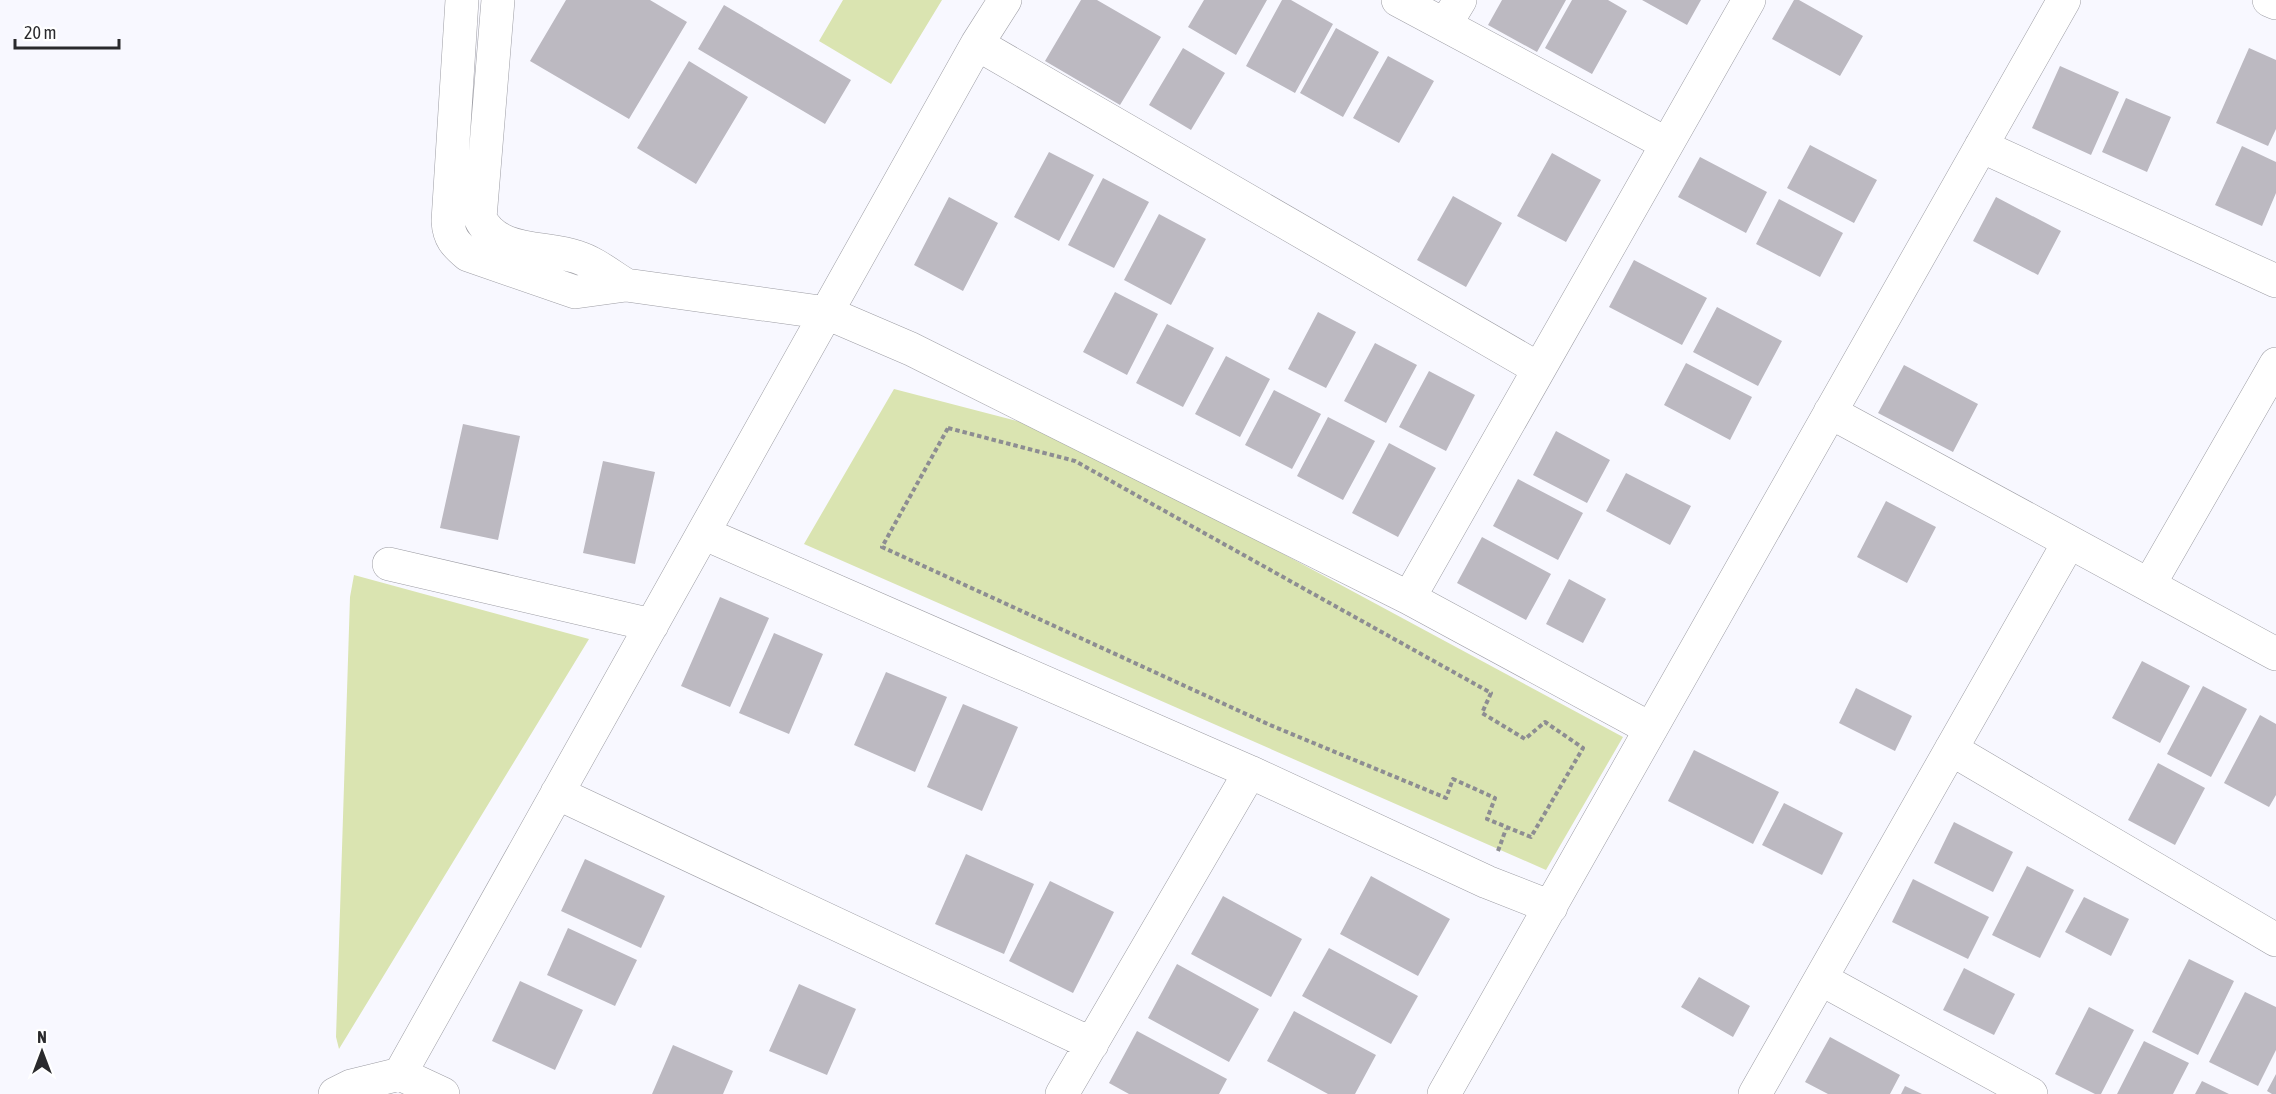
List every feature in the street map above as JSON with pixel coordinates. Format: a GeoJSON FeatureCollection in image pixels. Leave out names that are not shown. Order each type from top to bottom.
{"type":"FeatureCollection","features":[{"type":"Feature","properties":{"kind":"street"},"geometry":{"type":"LineString","coordinates":[[462,0],[448,221],[449,234],[455,244],[468,255],[575,292],[626,285],[827,313],[911,349],[1409,598],[1651,729]]}},
{"type":"Feature","properties":{"kind":"street"},"geometry":{"type":"LineString","coordinates":[[498,0],[480,218],[485,229],[506,242],[578,257],[626,285]]}},
{"type":"Feature","properties":{"kind":"street"},"geometry":{"type":"LineString","coordinates":[[400,1074],[977,44],[1005,0]]}},
{"type":"Feature","properties":{"kind":"street"},"geometry":{"type":"LineString","coordinates":[[1398,0],[1452,13],[1667,144]]}},
{"type":"Feature","properties":{"kind":"street"},"geometry":{"type":"LineString","coordinates":[[1409,598],[1749,0]]}},
{"type":"Feature","properties":{"kind":"street"},"geometry":{"type":"LineString","coordinates":[[1444,1094],[2064,0]]}},
{"type":"Feature","properties":{"kind":"street"},"geometry":{"type":"LineString","coordinates":[[2269,0],[2276,3]]}},
{"type":"Feature","properties":{"kind":"street"},"geometry":{"type":"LineString","coordinates":[[977,44],[1539,369]]}},
{"type":"Feature","properties":{"kind":"street"},"geometry":{"type":"LineString","coordinates":[[1981,146],[2276,281]]}},
{"type":"Feature","properties":{"kind":"street"},"geometry":{"type":"LineString","coordinates":[[2149,585],[2276,364]]}},
{"type":"Feature","properties":{"kind":"street"},"geometry":{"type":"LineString","coordinates":[[1830,412],[2276,654]]}},
{"type":"Feature","properties":{"kind":"street"},"geometry":{"type":"LineString","coordinates":[[703,533],[1250,772],[1487,882],[1551,907]]}},
{"type":"Feature","properties":{"kind":"street"},"geometry":{"type":"LineString","coordinates":[[1755,1094],[2069,542]]}},
{"type":"Feature","properties":{"kind":"street"},"geometry":{"type":"LineString","coordinates":[[389,564],[652,626]]}},
{"type":"Feature","properties":{"kind":"street"},"geometry":{"type":"LineString","coordinates":[[1951,749],[2276,940]]}},
{"type":"Feature","properties":{"kind":"street"},"geometry":{"type":"LineString","coordinates":[[1062,1094],[1250,772]]}},
{"type":"Feature","properties":{"kind":"street"},"geometry":{"type":"LineString","coordinates":[[557,793],[1092,1044]]}},
{"type":"Feature","properties":{"kind":"street"},"geometry":{"type":"LineString","coordinates":[[1821,979],[2031,1094]]}},
{"type":"Feature","properties":{"kind":"street"},"geometry":{"type":"LineString","coordinates":[[334,1094],[351,1086],[400,1074],[443,1094]]}},
{"type":"Feature","properties":{"kind":"path"},"geometry":{"type":"LineString","coordinates":[[948,428],[1075,461],[1491,693],[1482,713],[1525,740],[1545,722],[1583,748],[1531,837],[1487,819],[1495,798],[1474,788],[1453,779],[1446,798],[1270,725],[882,546],[948,428]]}},
{"type":"Feature","properties":{"kind":"green space"},"geometry":{"type":"Polygon","coordinates":[[[843,0],[942,0],[891,84],[819,41],[843,0]]]}},
{"type":"Feature","properties":{"kind":"green space"},"geometry":{"type":"Polygon","coordinates":[[[894,389],[1055,431],[1623,737],[1546,870],[804,544],[894,389]]]}},
{"type":"Feature","properties":{"kind":"green space"},"geometry":{"type":"Polygon","coordinates":[[[354,575],[589,639],[339,1049],[336,1037],[350,597],[354,575]]]}},
{"type":"Feature","properties":{"kind":"building"},"geometry":{"type":"Polygon","coordinates":[[[566,0],[650,0],[687,22],[629,119],[530,61],[566,0]]]}},
{"type":"Feature","properties":{"kind":"building"},"geometry":{"type":"Polygon","coordinates":[[[1081,0],[1097,0],[1161,37],[1120,105],[1045,61],[1081,0]]]}},
{"type":"Feature","properties":{"kind":"building"},"geometry":{"type":"Polygon","coordinates":[[[1204,0],[1267,0],[1236,55],[1188,27],[1204,0]]]}},
{"type":"Feature","properties":{"kind":"building"},"geometry":{"type":"Polygon","coordinates":[[[1282,0],[1291,0],[1333,24],[1295,93],[1246,66],[1282,0]]]}},
{"type":"Feature","properties":{"kind":"building"},"geometry":{"type":"Polygon","coordinates":[[[1502,0],[1566,0],[1537,52],[1488,25],[1502,0]]]}},
{"type":"Feature","properties":{"kind":"building"},"geometry":{"type":"Polygon","coordinates":[[[1572,0],[1608,0],[1627,11],[1592,74],[1545,48],[1572,0]]]}},
{"type":"Feature","properties":{"kind":"building"},"geometry":{"type":"Polygon","coordinates":[[[1642,0],[1701,0],[1687,25],[1642,0]]]}},
{"type":"Feature","properties":{"kind":"building"},"geometry":{"type":"Polygon","coordinates":[[[1794,0],[1799,0],[1863,36],[1840,76],[1772,39],[1794,0]]]}},
{"type":"Feature","properties":{"kind":"building"},"geometry":{"type":"Polygon","coordinates":[[[724,5],[851,80],[825,124],[698,49],[724,5]]]}},
{"type":"Feature","properties":{"kind":"building"},"geometry":{"type":"Polygon","coordinates":[[[1336,28],[1379,52],[1343,117],[1300,93],[1336,28]]]}},
{"type":"Feature","properties":{"kind":"building"},"geometry":{"type":"Polygon","coordinates":[[[1183,48],[1225,73],[1191,130],[1149,105],[1183,48]]]}},
{"type":"Feature","properties":{"kind":"building"},"geometry":{"type":"Polygon","coordinates":[[[2249,48],[2276,60],[2276,129],[2268,146],[2216,123],[2249,48]]]}},
{"type":"Feature","properties":{"kind":"building"},"geometry":{"type":"Polygon","coordinates":[[[1388,56],[1434,81],[1399,143],[1353,118],[1388,56]]]}},
{"type":"Feature","properties":{"kind":"building"},"geometry":{"type":"Polygon","coordinates":[[[689,61],[748,97],[696,184],[637,148],[689,61]]]}},
{"type":"Feature","properties":{"kind":"building"},"geometry":{"type":"Polygon","coordinates":[[[2060,66],[2119,92],[2091,155],[2032,128],[2060,66]]]}},
{"type":"Feature","properties":{"kind":"building"},"geometry":{"type":"Polygon","coordinates":[[[2126,98],[2171,117],[2147,172],[2102,152],[2126,98]]]}},
{"type":"Feature","properties":{"kind":"building"},"geometry":{"type":"Polygon","coordinates":[[[1810,145],[1877,180],[1854,223],[1787,188],[1810,145]]]}},
{"type":"Feature","properties":{"kind":"building"},"geometry":{"type":"Polygon","coordinates":[[[2242,146],[2276,162],[2276,193],[2262,226],[2215,205],[2242,146]]]}},
{"type":"Feature","properties":{"kind":"building"},"geometry":{"type":"Polygon","coordinates":[[[1049,152],[1094,175],[1059,241],[1014,217],[1049,152]]]}},
{"type":"Feature","properties":{"kind":"building"},"geometry":{"type":"Polygon","coordinates":[[[1552,153],[1601,180],[1566,242],[1517,216],[1552,153]]]}},
{"type":"Feature","properties":{"kind":"building"},"geometry":{"type":"Polygon","coordinates":[[[1700,157],[1767,192],[1746,233],[1678,197],[1700,157]]]}},
{"type":"Feature","properties":{"kind":"building"},"geometry":{"type":"Polygon","coordinates":[[[1103,178],[1149,202],[1114,268],[1068,245],[1103,178]]]}},
{"type":"Feature","properties":{"kind":"building"},"geometry":{"type":"Polygon","coordinates":[[[1453,196],[1502,223],[1466,287],[1417,260],[1453,196]]]}},
{"type":"Feature","properties":{"kind":"building"},"geometry":{"type":"Polygon","coordinates":[[[949,197],[998,223],[963,291],[914,265],[949,197]]]}},
{"type":"Feature","properties":{"kind":"building"},"geometry":{"type":"Polygon","coordinates":[[[1996,197],[2061,231],[2038,275],[1973,241],[1996,197]]]}},
{"type":"Feature","properties":{"kind":"building"},"geometry":{"type":"Polygon","coordinates":[[[1779,199],[1843,233],[1820,277],[1756,244],[1779,199]]]}},
{"type":"Feature","properties":{"kind":"building"},"geometry":{"type":"Polygon","coordinates":[[[1159,214],[1206,239],[1171,305],[1124,280],[1159,214]]]}},
{"type":"Feature","properties":{"kind":"building"},"geometry":{"type":"Polygon","coordinates":[[[1634,260],[1707,298],[1682,345],[1609,307],[1634,260]]]}},
{"type":"Feature","properties":{"kind":"building"},"geometry":{"type":"Polygon","coordinates":[[[1115,292],[1158,314],[1127,375],[1083,352],[1115,292]]]}},
{"type":"Feature","properties":{"kind":"building"},"geometry":{"type":"Polygon","coordinates":[[[1717,307],[1782,341],[1758,386],[1693,352],[1717,307]]]}},
{"type":"Feature","properties":{"kind":"building"},"geometry":{"type":"Polygon","coordinates":[[[1318,312],[1356,332],[1326,388],[1288,369],[1318,312]]]}},
{"type":"Feature","properties":{"kind":"building"},"geometry":{"type":"Polygon","coordinates":[[[1167,324],[1214,348],[1183,407],[1136,383],[1167,324]]]}},
{"type":"Feature","properties":{"kind":"building"},"geometry":{"type":"Polygon","coordinates":[[[1375,343],[1417,365],[1386,423],[1344,401],[1375,343]]]}},
{"type":"Feature","properties":{"kind":"building"},"geometry":{"type":"Polygon","coordinates":[[[1226,356],[1270,379],[1240,437],[1195,414],[1226,356]]]}},
{"type":"Feature","properties":{"kind":"building"},"geometry":{"type":"Polygon","coordinates":[[[1686,363],[1752,397],[1730,440],[1664,405],[1686,363]]]}},
{"type":"Feature","properties":{"kind":"building"},"geometry":{"type":"Polygon","coordinates":[[[1904,365],[1978,404],[1953,452],[1878,413],[1904,365]]]}},
{"type":"Feature","properties":{"kind":"building"},"geometry":{"type":"Polygon","coordinates":[[[1429,371],[1475,395],[1446,451],[1399,427],[1429,371]]]}},
{"type":"Feature","properties":{"kind":"building"},"geometry":{"type":"Polygon","coordinates":[[[1274,390],[1321,414],[1292,469],[1245,445],[1274,390]]]}},
{"type":"Feature","properties":{"kind":"building"},"geometry":{"type":"Polygon","coordinates":[[[1328,417],[1375,441],[1343,500],[1297,476],[1328,417]]]}},
{"type":"Feature","properties":{"kind":"building"},"geometry":{"type":"Polygon","coordinates":[[[463,424],[520,436],[498,540],[440,528],[463,424]]]}},
{"type":"Feature","properties":{"kind":"building"},"geometry":{"type":"Polygon","coordinates":[[[1556,431],[1610,460],[1587,503],[1533,475],[1556,431]]]}},
{"type":"Feature","properties":{"kind":"building"},"geometry":{"type":"Polygon","coordinates":[[[1389,443],[1436,468],[1398,537],[1352,513],[1389,443]]]}},
{"type":"Feature","properties":{"kind":"building"},"geometry":{"type":"Polygon","coordinates":[[[603,461],[655,472],[635,564],[583,553],[603,461]]]}},
{"type":"Feature","properties":{"kind":"building"},"geometry":{"type":"Polygon","coordinates":[[[1626,473],[1691,506],[1670,545],[1606,511],[1626,473]]]}},
{"type":"Feature","properties":{"kind":"building"},"geometry":{"type":"Polygon","coordinates":[[[1518,479],[1583,513],[1558,560],[1493,526],[1518,479]]]}},
{"type":"Feature","properties":{"kind":"building"},"geometry":{"type":"Polygon","coordinates":[[[1886,501],[1936,527],[1907,583],[1857,557],[1886,501]]]}},
{"type":"Feature","properties":{"kind":"building"},"geometry":{"type":"Polygon","coordinates":[[[1482,537],[1551,574],[1526,620],[1457,583],[1482,537]]]}},
{"type":"Feature","properties":{"kind":"building"},"geometry":{"type":"Polygon","coordinates":[[[1569,579],[1606,599],[1583,643],[1546,624],[1569,579]]]}},
{"type":"Feature","properties":{"kind":"building"},"geometry":{"type":"Polygon","coordinates":[[[720,597],[769,618],[730,707],[681,686],[720,597]]]}},
{"type":"Feature","properties":{"kind":"building"},"geometry":{"type":"Polygon","coordinates":[[[774,633],[823,654],[789,734],[739,713],[774,633]]]}},
{"type":"Feature","properties":{"kind":"building"},"geometry":{"type":"Polygon","coordinates":[[[2142,661],[2190,686],[2160,743],[2112,718],[2142,661]]]}},
{"type":"Feature","properties":{"kind":"building"},"geometry":{"type":"Polygon","coordinates":[[[886,672],[947,697],[915,772],[854,745],[886,672]]]}},
{"type":"Feature","properties":{"kind":"building"},"geometry":{"type":"Polygon","coordinates":[[[2203,686],[2247,709],[2211,777],[2167,754],[2203,686]]]}},
{"type":"Feature","properties":{"kind":"building"},"geometry":{"type":"Polygon","coordinates":[[[1856,688],[1912,716],[1895,751],[1839,723],[1856,688]]]}},
{"type":"Feature","properties":{"kind":"building"},"geometry":{"type":"Polygon","coordinates":[[[963,704],[1018,727],[982,811],[927,787],[963,704]]]}},
{"type":"Feature","properties":{"kind":"building"},"geometry":{"type":"Polygon","coordinates":[[[2260,715],[2276,724],[2276,795],[2269,807],[2224,783],[2260,715]]]}},
{"type":"Feature","properties":{"kind":"building"},"geometry":{"type":"Polygon","coordinates":[[[1694,750],[1779,792],[1753,844],[1668,801],[1694,750]]]}},
{"type":"Feature","properties":{"kind":"building"},"geometry":{"type":"Polygon","coordinates":[[[2158,763],[2205,788],[2175,845],[2128,820],[2158,763]]]}},
{"type":"Feature","properties":{"kind":"building"},"geometry":{"type":"Polygon","coordinates":[[[1784,803],[1843,833],[1822,875],[1762,845],[1784,803]]]}},
{"type":"Feature","properties":{"kind":"building"},"geometry":{"type":"Polygon","coordinates":[[[1954,822],[2013,852],[1993,892],[1934,863],[1954,822]]]}},
{"type":"Feature","properties":{"kind":"building"},"geometry":{"type":"Polygon","coordinates":[[[966,854],[1034,884],[1004,954],[935,924],[966,854]]]}},
{"type":"Feature","properties":{"kind":"building"},"geometry":{"type":"Polygon","coordinates":[[[585,859],[665,896],[641,948],[561,911],[585,859]]]}},
{"type":"Feature","properties":{"kind":"building"},"geometry":{"type":"Polygon","coordinates":[[[2027,866],[2074,890],[2040,958],[1992,935],[2027,866]]]}},
{"type":"Feature","properties":{"kind":"building"},"geometry":{"type":"Polygon","coordinates":[[[1371,876],[1450,919],[1418,976],[1340,934],[1371,876]]]}},
{"type":"Feature","properties":{"kind":"building"},"geometry":{"type":"Polygon","coordinates":[[[1913,879],[1989,917],[1968,959],[1892,922],[1913,879]]]}},
{"type":"Feature","properties":{"kind":"building"},"geometry":{"type":"Polygon","coordinates":[[[1050,881],[1114,912],[1073,993],[1009,961],[1050,881]]]}},
{"type":"Feature","properties":{"kind":"building"},"geometry":{"type":"Polygon","coordinates":[[[1223,896],[1302,939],[1271,997],[1191,954],[1223,896]]]}},
{"type":"Feature","properties":{"kind":"building"},"geometry":{"type":"Polygon","coordinates":[[[2084,897],[2129,919],[2111,956],[2065,932],[2084,897]]]}},
{"type":"Feature","properties":{"kind":"building"},"geometry":{"type":"Polygon","coordinates":[[[568,928],[637,960],[615,1006],[547,975],[568,928]]]}},
{"type":"Feature","properties":{"kind":"building"},"geometry":{"type":"Polygon","coordinates":[[[1329,948],[1418,996],[1391,1044],[1302,996],[1329,948]]]}},
{"type":"Feature","properties":{"kind":"building"},"geometry":{"type":"Polygon","coordinates":[[[2189,959],[2234,981],[2198,1055],[2152,1032],[2189,959]]]}},
{"type":"Feature","properties":{"kind":"building"},"geometry":{"type":"Polygon","coordinates":[[[1177,964],[1259,1009],[1229,1062],[1148,1018],[1177,964]]]}},
{"type":"Feature","properties":{"kind":"building"},"geometry":{"type":"Polygon","coordinates":[[[1964,968],[2015,994],[1994,1035],[1943,1010],[1964,968]]]}},
{"type":"Feature","properties":{"kind":"building"},"geometry":{"type":"Polygon","coordinates":[[[1699,977],[1750,1006],[1733,1037],[1681,1007],[1699,977]]]}},
{"type":"Feature","properties":{"kind":"building"},"geometry":{"type":"Polygon","coordinates":[[[520,981],[583,1010],[555,1070],[492,1041],[520,981]]]}},
{"type":"Feature","properties":{"kind":"building"},"geometry":{"type":"Polygon","coordinates":[[[799,984],[856,1009],[827,1075],[769,1051],[799,984]]]}},
{"type":"Feature","properties":{"kind":"building"},"geometry":{"type":"Polygon","coordinates":[[[2245,992],[2276,1007],[2276,1050],[2258,1086],[2209,1062],[2245,992]]]}},
{"type":"Feature","properties":{"kind":"building"},"geometry":{"type":"Polygon","coordinates":[[[2089,1007],[2134,1030],[2101,1094],[2095,1094],[2055,1074],[2089,1007]]]}},
{"type":"Feature","properties":{"kind":"building"},"geometry":{"type":"Polygon","coordinates":[[[1294,1011],[1376,1055],[1355,1094],[1328,1094],[1267,1061],[1294,1011]]]}},
{"type":"Feature","properties":{"kind":"building"},"geometry":{"type":"Polygon","coordinates":[[[1137,1031],[1227,1079],[1219,1094],[1129,1094],[1109,1083],[1137,1031]]]}},
{"type":"Feature","properties":{"kind":"building"},"geometry":{"type":"Polygon","coordinates":[[[1830,1037],[1900,1075],[1890,1094],[1828,1094],[1805,1082],[1830,1037]]]}},
{"type":"Feature","properties":{"kind":"building"},"geometry":{"type":"Polygon","coordinates":[[[2144,1041],[2189,1063],[2173,1094],[2117,1094],[2144,1041]]]}},
{"type":"Feature","properties":{"kind":"building"},"geometry":{"type":"Polygon","coordinates":[[[673,1045],[733,1071],[723,1094],[652,1094],[673,1045]]]}},
{"type":"Feature","properties":{"kind":"building"},"geometry":{"type":"Polygon","coordinates":[[[2276,1074],[2276,1094],[2272,1094],[2267,1091],[2276,1074]]]}},
{"type":"Feature","properties":{"kind":"building"},"geometry":{"type":"Polygon","coordinates":[[[2202,1081],[2229,1094],[2195,1094],[2202,1081]]]}},
{"type":"Feature","properties":{"kind":"building"},"geometry":{"type":"Polygon","coordinates":[[[1905,1086],[1922,1094],[1901,1094],[1905,1086]]]}}]}
